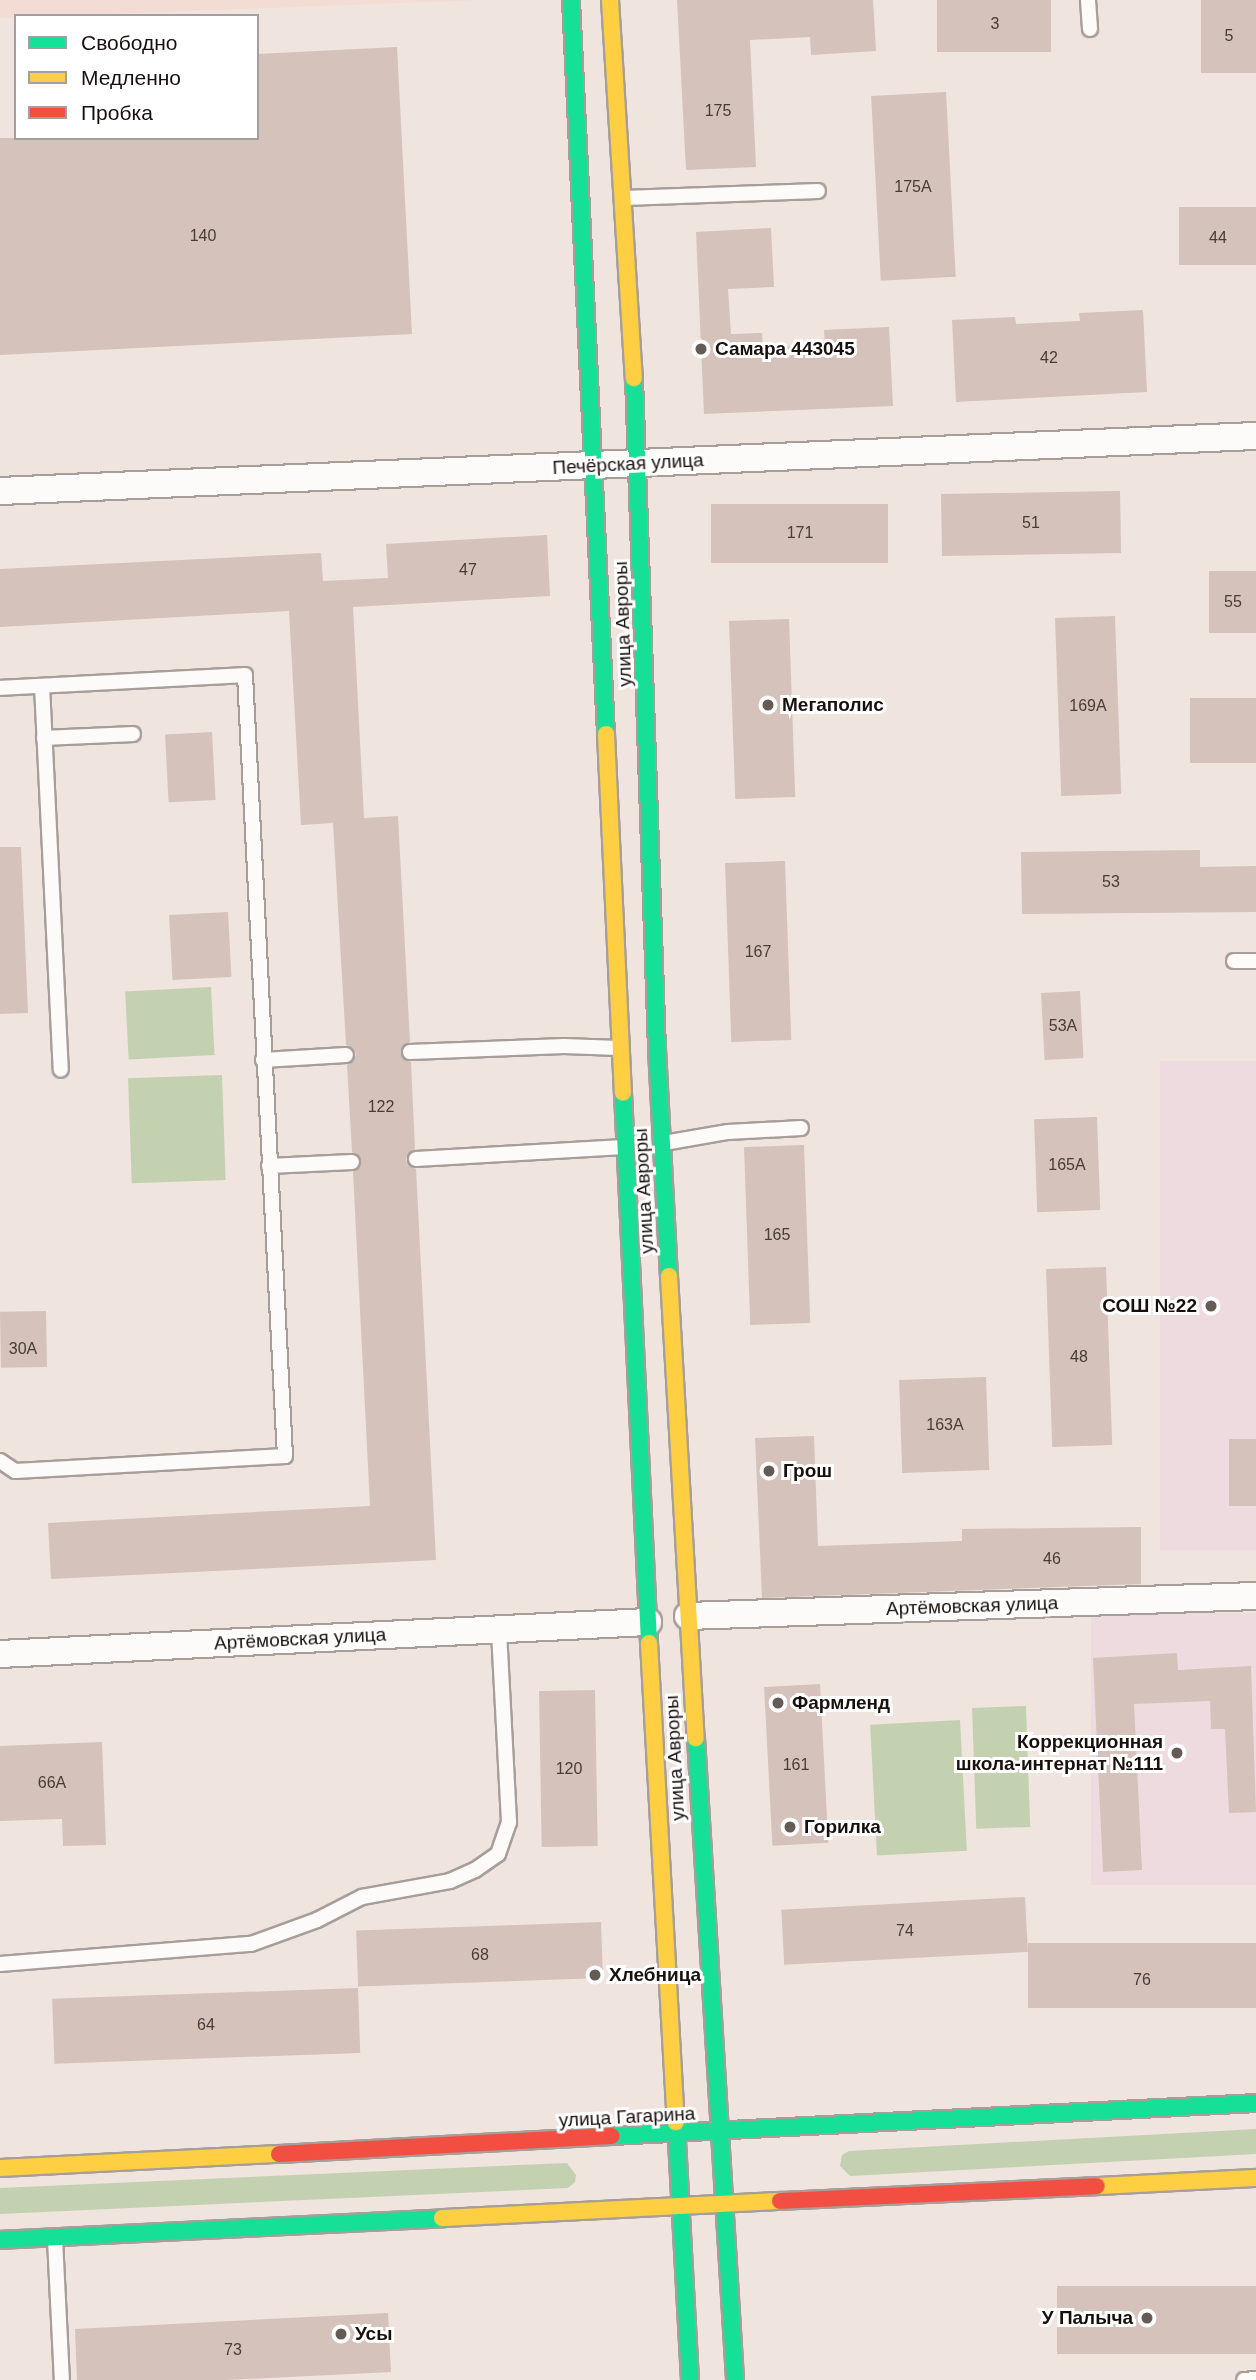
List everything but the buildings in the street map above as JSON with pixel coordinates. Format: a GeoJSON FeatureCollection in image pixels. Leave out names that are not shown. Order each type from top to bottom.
{"type":"FeatureCollection","features":[{"type":"Feature","properties":{"kind":"main road","name":"улица Авроры"},"geometry":{"type":"LineString","coordinates":[[571,0],[648,1622],[674,2135],[690,2380]]}},
{"type":"Feature","properties":{"kind":"main road","name":"улица Авроры"},"geometry":{"type":"LineString","coordinates":[[610,0],[639,465],[663,1143],[688,1616],[735,2380]]}},
{"type":"Feature","properties":{"kind":"main road","name":"улица Гагарина"},"geometry":{"type":"LineString","coordinates":[[0,2168],[719,2133],[1256,2103]]}},
{"type":"Feature","properties":{"kind":"main road"},"geometry":{"type":"LineString","coordinates":[[0,2240],[1256,2178]]}},
{"type":"Feature","properties":{"kind":"street","name":"Печёрская улица"},"geometry":{"type":"LineString","coordinates":[[0,491],[1256,436]]}},
{"type":"Feature","properties":{"kind":"street","name":"Артёмовская улица"},"geometry":{"type":"LineString","coordinates":[[688,1616],[1256,1596]]}},
{"type":"Feature","properties":{"kind":"street","name":"Артёмовская улица"},"geometry":{"type":"LineString","coordinates":[[0,1654],[648,1622]]}},
{"type":"Feature","properties":{"kind":"lane"},"geometry":{"type":"LineString","coordinates":[[1088,0],[1090,29]]}},
{"type":"Feature","properties":{"kind":"lane"},"geometry":{"type":"LineString","coordinates":[[622,198],[818,191]]}},
{"type":"Feature","properties":{"kind":"lane"},"geometry":{"type":"LineString","coordinates":[[0,688],[245,675],[285,1456],[15,1471],[0,1461]]}},
{"type":"Feature","properties":{"kind":"lane"},"geometry":{"type":"LineString","coordinates":[[42,686],[61,1070]]}},
{"type":"Feature","properties":{"kind":"lane"},"geometry":{"type":"LineString","coordinates":[[44,738],[132,734]]}},
{"type":"Feature","properties":{"kind":"lane"},"geometry":{"type":"LineString","coordinates":[[1234,961],[1256,961]]}},
{"type":"Feature","properties":{"kind":"lane"},"geometry":{"type":"LineString","coordinates":[[410,1052],[564,1046],[620,1048]]}},
{"type":"Feature","properties":{"kind":"lane"},"geometry":{"type":"LineString","coordinates":[[263,1060],[346,1055]]}},
{"type":"Feature","properties":{"kind":"lane"},"geometry":{"type":"LineString","coordinates":[[663,1143],[728,1132],[801,1128]]}},
{"type":"Feature","properties":{"kind":"lane"},"geometry":{"type":"LineString","coordinates":[[416,1159],[625,1146]]}},
{"type":"Feature","properties":{"kind":"lane"},"geometry":{"type":"LineString","coordinates":[[269,1166],[352,1162]]}},
{"type":"Feature","properties":{"kind":"lane"},"geometry":{"type":"LineString","coordinates":[[0,1964],[251,1944],[317,1920],[362,1898],[450,1881],[475,1870],[498,1854],[509,1822],[499,1630]]}},
{"type":"Feature","properties":{"kind":"lane"},"geometry":{"type":"LineString","coordinates":[[55,2237],[62,2380]]}},
{"type":"Feature","properties":{"kind":"lane"},"geometry":{"type":"LineString","coordinates":[[1244,2380],[1256,2379]]}},
{"type":"Feature","properties":{"kind":"shaded area"},"geometry":{"type":"Polygon","coordinates":[[[0,0],[482,0],[107,14],[14,14],[14,17],[0,18],[0,0]]]}},
{"type":"Feature","properties":{"kind":"shaded area","name":"СОШ №22"},"geometry":{"type":"Polygon","coordinates":[[[1160,1061],[1256,1061],[1256,1550],[1160,1550],[1160,1061]]]}},
{"type":"Feature","properties":{"kind":"shaded area","name":"Коррекционная школа-интернат №111"},"geometry":{"type":"Polygon","coordinates":[[[1091,1613],[1256,1613],[1256,1885],[1091,1885],[1091,1613]]]}},
{"type":"Feature","properties":{"kind":"green space"},"geometry":{"type":"Polygon","coordinates":[[[211,987],[215,1055],[129,1059],[125,992],[211,987]]]}},
{"type":"Feature","properties":{"kind":"green space"},"geometry":{"type":"Polygon","coordinates":[[[222,1075],[226,1180],[132,1183],[128,1078],[222,1075]]]}},
{"type":"Feature","properties":{"kind":"green space"},"geometry":{"type":"Polygon","coordinates":[[[1026,1706],[1030,1827],[976,1829],[972,1708],[1026,1706]]]}},
{"type":"Feature","properties":{"kind":"green space"},"geometry":{"type":"Polygon","coordinates":[[[960,1720],[967,1851],[877,1856],[870,1725],[960,1720]]]}},
{"type":"Feature","properties":{"kind":"green space"},"geometry":{"type":"Polygon","coordinates":[[[1256,2129],[1256,2154],[850,2176],[840,2166],[842,2155],[849,2151],[1256,2129]]]}},
{"type":"Feature","properties":{"kind":"green space"},"geometry":{"type":"Polygon","coordinates":[[[567,2163],[576,2175],[575,2182],[568,2188],[0,2214],[0,2188],[567,2163]]]}},
{"type":"Feature","properties":{"kind":"traffic: fast"},"geometry":{"type":"LineString","coordinates":[[571,0],[606,734]]}},
{"type":"Feature","properties":{"kind":"traffic: fast"},"geometry":{"type":"LineString","coordinates":[[634,378],[657,1049],[669,1276]]}},
{"type":"Feature","properties":{"kind":"traffic: fast"},"geometry":{"type":"LineString","coordinates":[[623,1093],[649,1643]]}},
{"type":"Feature","properties":{"kind":"traffic: fast"},"geometry":{"type":"LineString","coordinates":[[696,1738],[735,2380]]}},
{"type":"Feature","properties":{"kind":"traffic: fast"},"geometry":{"type":"LineString","coordinates":[[612,2136],[1256,2103]]}},
{"type":"Feature","properties":{"kind":"traffic: fast"},"geometry":{"type":"LineString","coordinates":[[676,2122],[690,2380]]}},
{"type":"Feature","properties":{"kind":"traffic: fast"},"geometry":{"type":"LineString","coordinates":[[0,2240],[442,2218]]}},
{"type":"Feature","properties":{"kind":"traffic: slow"},"geometry":{"type":"LineString","coordinates":[[610,0],[634,378]]}},
{"type":"Feature","properties":{"kind":"traffic: slow"},"geometry":{"type":"LineString","coordinates":[[606,734],[623,1093]]}},
{"type":"Feature","properties":{"kind":"traffic: slow"},"geometry":{"type":"LineString","coordinates":[[669,1276],[696,1738]]}},
{"type":"Feature","properties":{"kind":"traffic: slow"},"geometry":{"type":"LineString","coordinates":[[649,1643],[676,2122]]}},
{"type":"Feature","properties":{"kind":"traffic: slow"},"geometry":{"type":"LineString","coordinates":[[0,2168],[279,2154]]}},
{"type":"Feature","properties":{"kind":"traffic: slow"},"geometry":{"type":"LineString","coordinates":[[1097,2186],[1256,2178]]}},
{"type":"Feature","properties":{"kind":"traffic: slow"},"geometry":{"type":"LineString","coordinates":[[442,2218],[780,2201]]}},
{"type":"Feature","properties":{"kind":"traffic: jam"},"geometry":{"type":"LineString","coordinates":[[279,2154],[612,2136]]}},
{"type":"Feature","properties":{"kind":"traffic: jam"},"geometry":{"type":"LineString","coordinates":[[780,2201],[1097,2186]]}},
{"type":"Feature","properties":{"kind":"place","name":"Самара 443045"},"geometry":{"type":"Point","coordinates":[701,349]}},
{"type":"Feature","properties":{"kind":"place","name":"Мегаполис"},"geometry":{"type":"Point","coordinates":[768,705]}},
{"type":"Feature","properties":{"kind":"place","name":"СОШ №22"},"geometry":{"type":"Point","coordinates":[1211,1306]}},
{"type":"Feature","properties":{"kind":"place","name":"Грош"},"geometry":{"type":"Point","coordinates":[769,1471]}},
{"type":"Feature","properties":{"kind":"place","name":"Фармленд"},"geometry":{"type":"Point","coordinates":[778,1703]}},
{"type":"Feature","properties":{"kind":"place","name":"Коррекционная школа-интернат №111"},"geometry":{"type":"Point","coordinates":[1177,1753]}},
{"type":"Feature","properties":{"kind":"place","name":"Горилка"},"geometry":{"type":"Point","coordinates":[790,1827]}},
{"type":"Feature","properties":{"kind":"place","name":"Хлебница"},"geometry":{"type":"Point","coordinates":[595,1975]}},
{"type":"Feature","properties":{"kind":"place","name":"У Палыча"},"geometry":{"type":"Point","coordinates":[1147,2318]}},
{"type":"Feature","properties":{"kind":"place","name":"Усы"},"geometry":{"type":"Point","coordinates":[341,2334]}}]}
